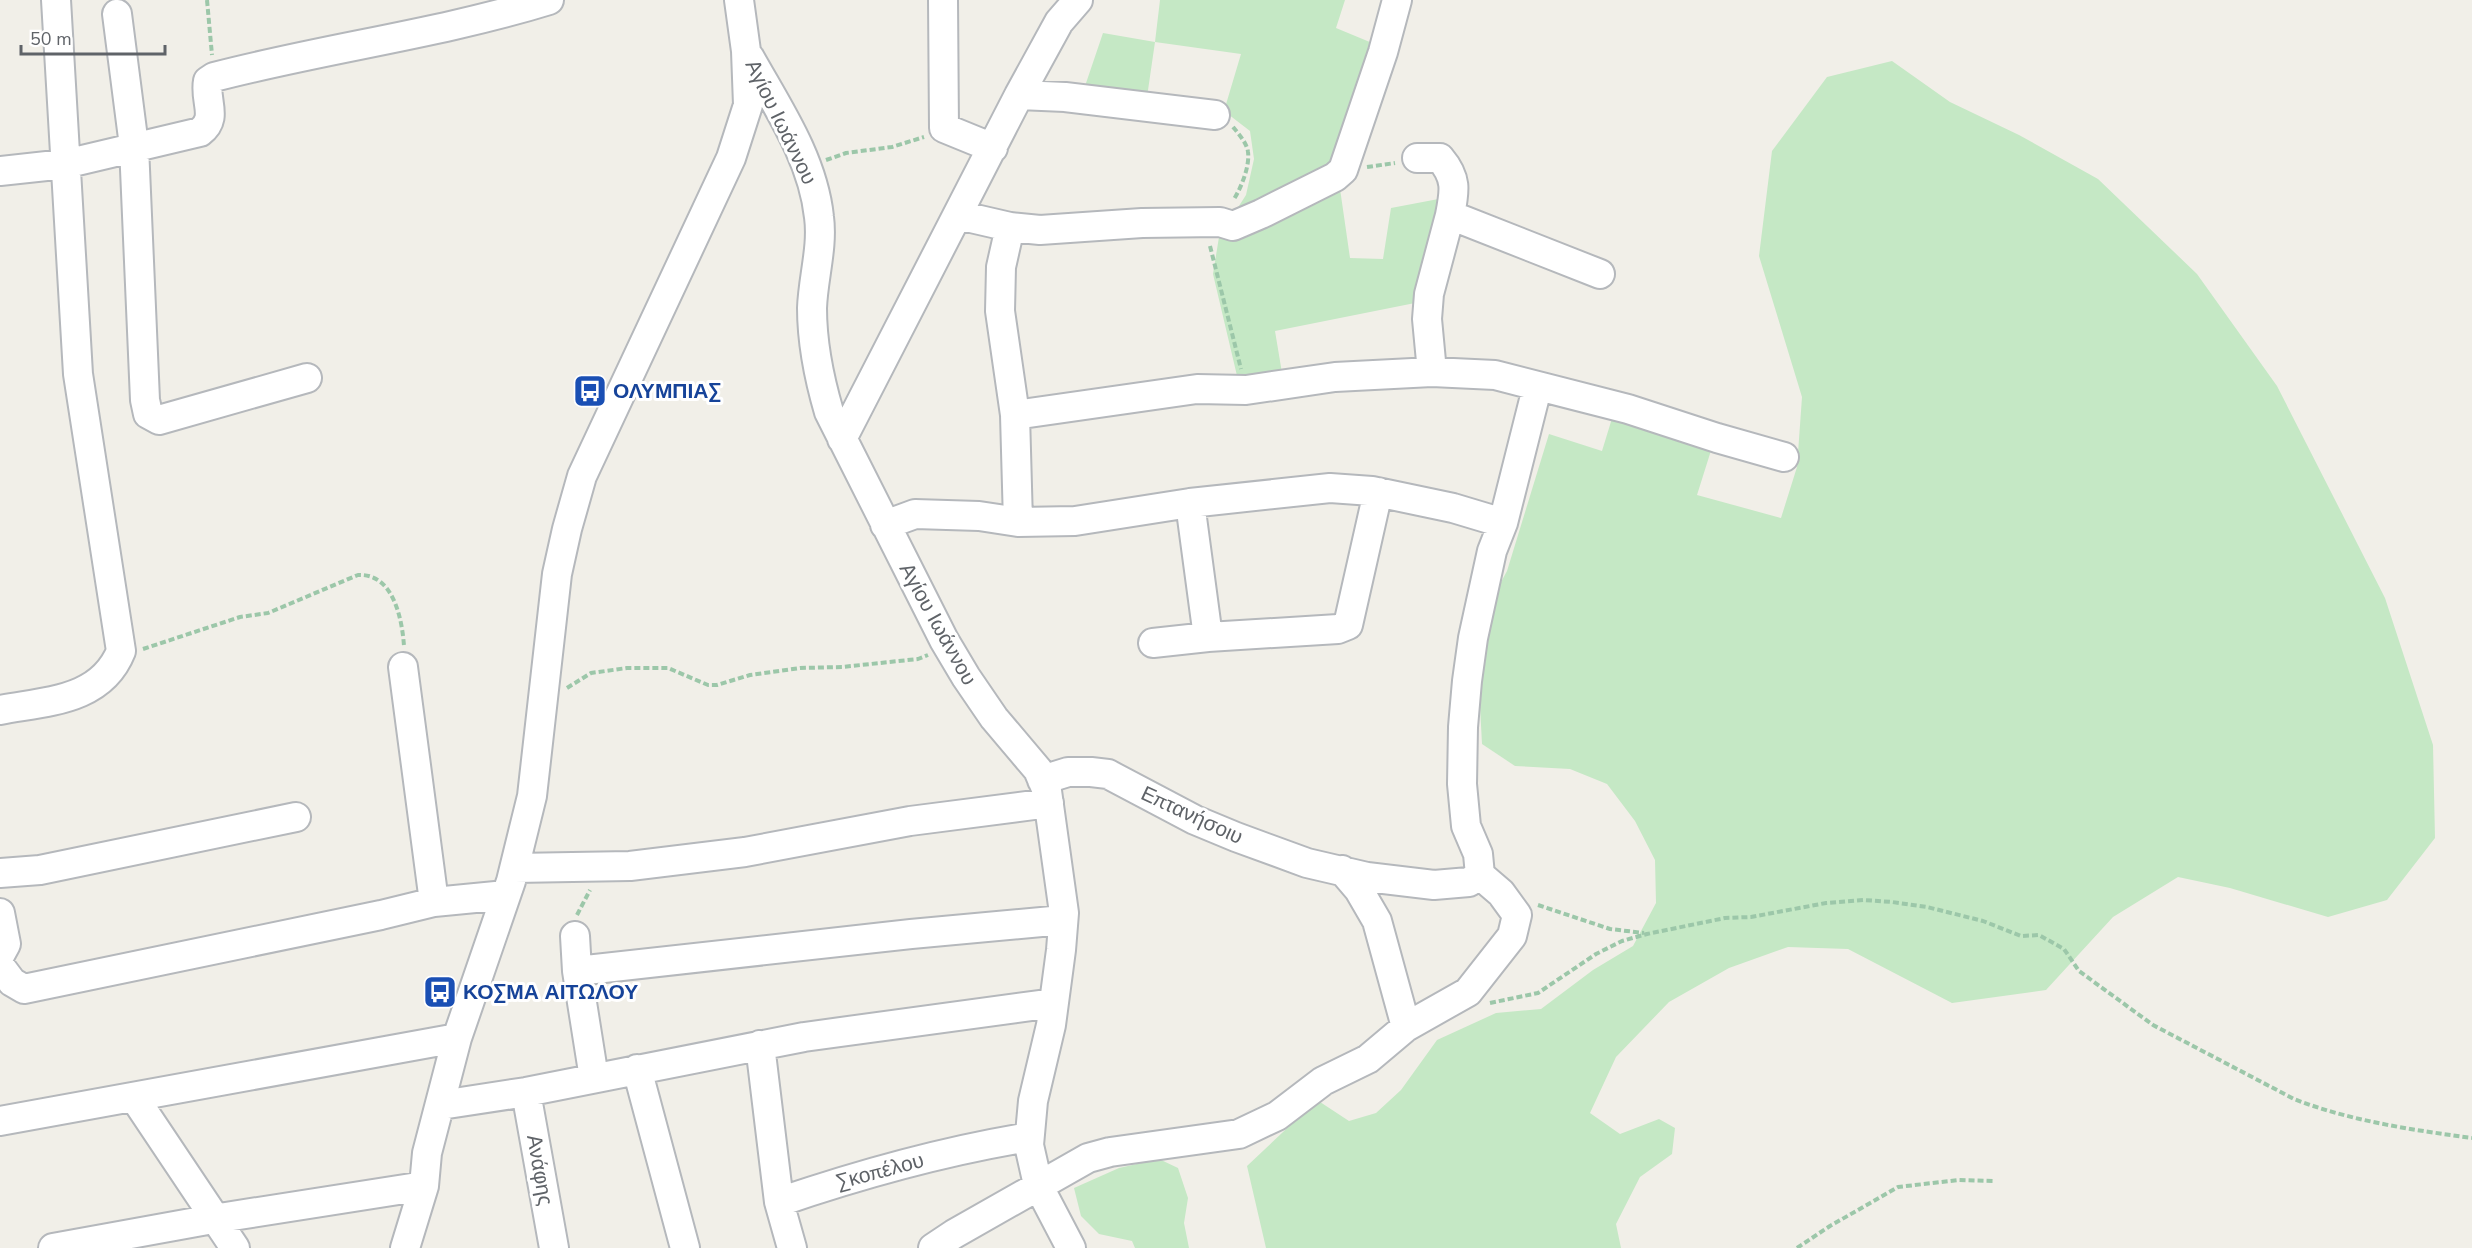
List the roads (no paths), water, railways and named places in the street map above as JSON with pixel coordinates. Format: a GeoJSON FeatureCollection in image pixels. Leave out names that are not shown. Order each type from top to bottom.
{"type":"FeatureCollection","features":[{"type":"Feature","properties":{"kind":"street"},"geometry":{"type":"LineString","coordinates":[[0,710],[64,698],[86,690],[104,679],[115,666],[121,651],[78,374],[56,0]]}},
{"type":"Feature","properties":{"kind":"street"},"geometry":{"type":"LineString","coordinates":[[0,171],[65,164],[200,132],[208,126],[210,118],[206,88],[208,81],[214,76],[504,14],[549,0]]}},
{"type":"Feature","properties":{"kind":"street","name":"Αγίου Ιωάννου"},"geometry":{"type":"LineString","coordinates":[[739,0],[746,51],[786,123],[815,188],[820,219],[812,307],[817,365],[829,412],[944,640],[971,686],[1038,770],[1046,792],[1063,920],[1054,1003],[1033,1101],[1029,1137],[1038,1185],[1071,1248]]}},
{"type":"Feature","properties":{"kind":"street"},"geometry":{"type":"LineString","coordinates":[[943,0],[944,128],[993,148]]}},
{"type":"Feature","properties":{"kind":"street"},"geometry":{"type":"LineString","coordinates":[[842,439],[1019,95],[1059,22],[1078,0]]}},
{"type":"Feature","properties":{"kind":"street"},"geometry":{"type":"LineString","coordinates":[[958,215],[1010,227],[1051,230],[1142,223],[1220,222],[1233,226],[1261,214],[1335,177],[1343,170],[1383,52],[1397,0]]}},
{"type":"Feature","properties":{"kind":"street"},"geometry":{"type":"LineString","coordinates":[[117,14],[134,146],[145,400],[148,414],[159,420],[307,378]]}},
{"type":"Feature","properties":{"kind":"street"},"geometry":{"type":"LineString","coordinates":[[405,1248],[424,1186],[427,1153],[457,1038],[515,868],[532,796],[557,574],[582,476],[731,158],[748,105],[746,51]]}},
{"type":"Feature","properties":{"kind":"street"},"geometry":{"type":"LineString","coordinates":[[1019,95],[1065,97],[1215,115]]}},
{"type":"Feature","properties":{"kind":"street"},"geometry":{"type":"LineString","coordinates":[[1417,158],[1440,158],[1450,169],[1455,190],[1430,294],[1427,319],[1432,372]]}},
{"type":"Feature","properties":{"kind":"street"},"geometry":{"type":"LineString","coordinates":[[1449,215],[1600,274]]}},
{"type":"Feature","properties":{"kind":"street"},"geometry":{"type":"LineString","coordinates":[[1010,227],[1001,267],[1000,311],[1015,415],[1018,522]]}},
{"type":"Feature","properties":{"kind":"street"},"geometry":{"type":"LineString","coordinates":[[1015,415],[1197,389],[1246,390],[1335,377],[1432,372],[1495,375],[1538,388],[1628,409],[1784,457]]}},
{"type":"Feature","properties":{"kind":"street"},"geometry":{"type":"LineString","coordinates":[[933,1248],[1088,1158],[1110,1152],[1239,1134],[1276,1116],[1323,1081],[1368,1059],[1406,1027],[1468,992],[1512,936],[1517,915],[1501,893],[1480,875],[1478,854],[1466,826],[1462,783],[1463,727],[1473,638],[1492,551],[1503,523],[1538,388]]}},
{"type":"Feature","properties":{"kind":"street"},"geometry":{"type":"LineString","coordinates":[[885,525],[915,514],[979,516],[1018,522],[1075,521],[1190,503],[1330,488],[1378,492],[1453,508],[1503,523]]}},
{"type":"Feature","properties":{"kind":"street"},"geometry":{"type":"LineString","coordinates":[[1153,643],[1208,637],[1309,632],[1338,629],[1348,625],[1378,492]]}},
{"type":"Feature","properties":{"kind":"street"},"geometry":{"type":"LineString","coordinates":[[1190,503],[1208,637]]}},
{"type":"Feature","properties":{"kind":"street"},"geometry":{"type":"LineString","coordinates":[[403,667],[434,902]]}},
{"type":"Feature","properties":{"kind":"street","name":"Επτανήσοιυ"},"geometry":{"type":"LineString","coordinates":[[515,868],[630,866],[745,852],[910,821],[1046,792],[1068,772],[1091,772],[1108,774],[1195,820],[1307,863],[1367,877],[1434,885],[1469,882],[1480,875]]}},
{"type":"Feature","properties":{"kind":"street"},"geometry":{"type":"LineString","coordinates":[[0,873],[40,870],[296,817]]}},
{"type":"Feature","properties":{"kind":"street"},"geometry":{"type":"LineString","coordinates":[[1342,870],[1359,890],[1377,921],[1406,1027]]}},
{"type":"Feature","properties":{"kind":"street"},"geometry":{"type":"LineString","coordinates":[[0,966],[12,982],[24,989],[434,902],[506,895]]}},
{"type":"Feature","properties":{"kind":"street"},"geometry":{"type":"LineString","coordinates":[[0,913],[6,945],[0,955]]}},
{"type":"Feature","properties":{"kind":"street"},"geometry":{"type":"LineString","coordinates":[[577,971],[911,934],[1063,920]]}},
{"type":"Feature","properties":{"kind":"street"},"geometry":{"type":"LineString","coordinates":[[575,936],[577,971],[594,1078]]}},
{"type":"Feature","properties":{"kind":"street"},"geometry":{"type":"LineString","coordinates":[[441,1105],[526,1092],[760,1045],[914,1021],[1054,1003]]}},
{"type":"Feature","properties":{"kind":"street"},"geometry":{"type":"LineString","coordinates":[[0,1121],[457,1038]]}},
{"type":"Feature","properties":{"kind":"street"},"geometry":{"type":"LineString","coordinates":[[760,1045],[779,1202],[792,1248]]}},
{"type":"Feature","properties":{"kind":"street"},"geometry":{"type":"LineString","coordinates":[[637,1070],[685,1248]]}},
{"type":"Feature","properties":{"kind":"street","name":"Ανάφης"},"geometry":{"type":"LineString","coordinates":[[526,1092],[554,1248]]}},
{"type":"Feature","properties":{"kind":"street"},"geometry":{"type":"LineString","coordinates":[[134,1096],[213,1219],[225,1231],[235,1248]]}},
{"type":"Feature","properties":{"kind":"street","name":"Σκοπέλου"},"geometry":{"type":"LineString","coordinates":[[779,1202],[856,1175],[978,1146],[1029,1137]]}},
{"type":"Feature","properties":{"kind":"street"},"geometry":{"type":"LineString","coordinates":[[53,1248],[213,1219],[424,1186]]}},
{"type":"Feature","properties":{"kind":"place","name":"ΟΛΥΜΠΙΑΣ"},"geometry":{"type":"Point","coordinates":[590,391]}},
{"type":"Feature","properties":{"kind":"place","name":"ΚΟΣΜΑ ΑΙΤΩΛΟΥ"},"geometry":{"type":"Point","coordinates":[440,992]}}]}
